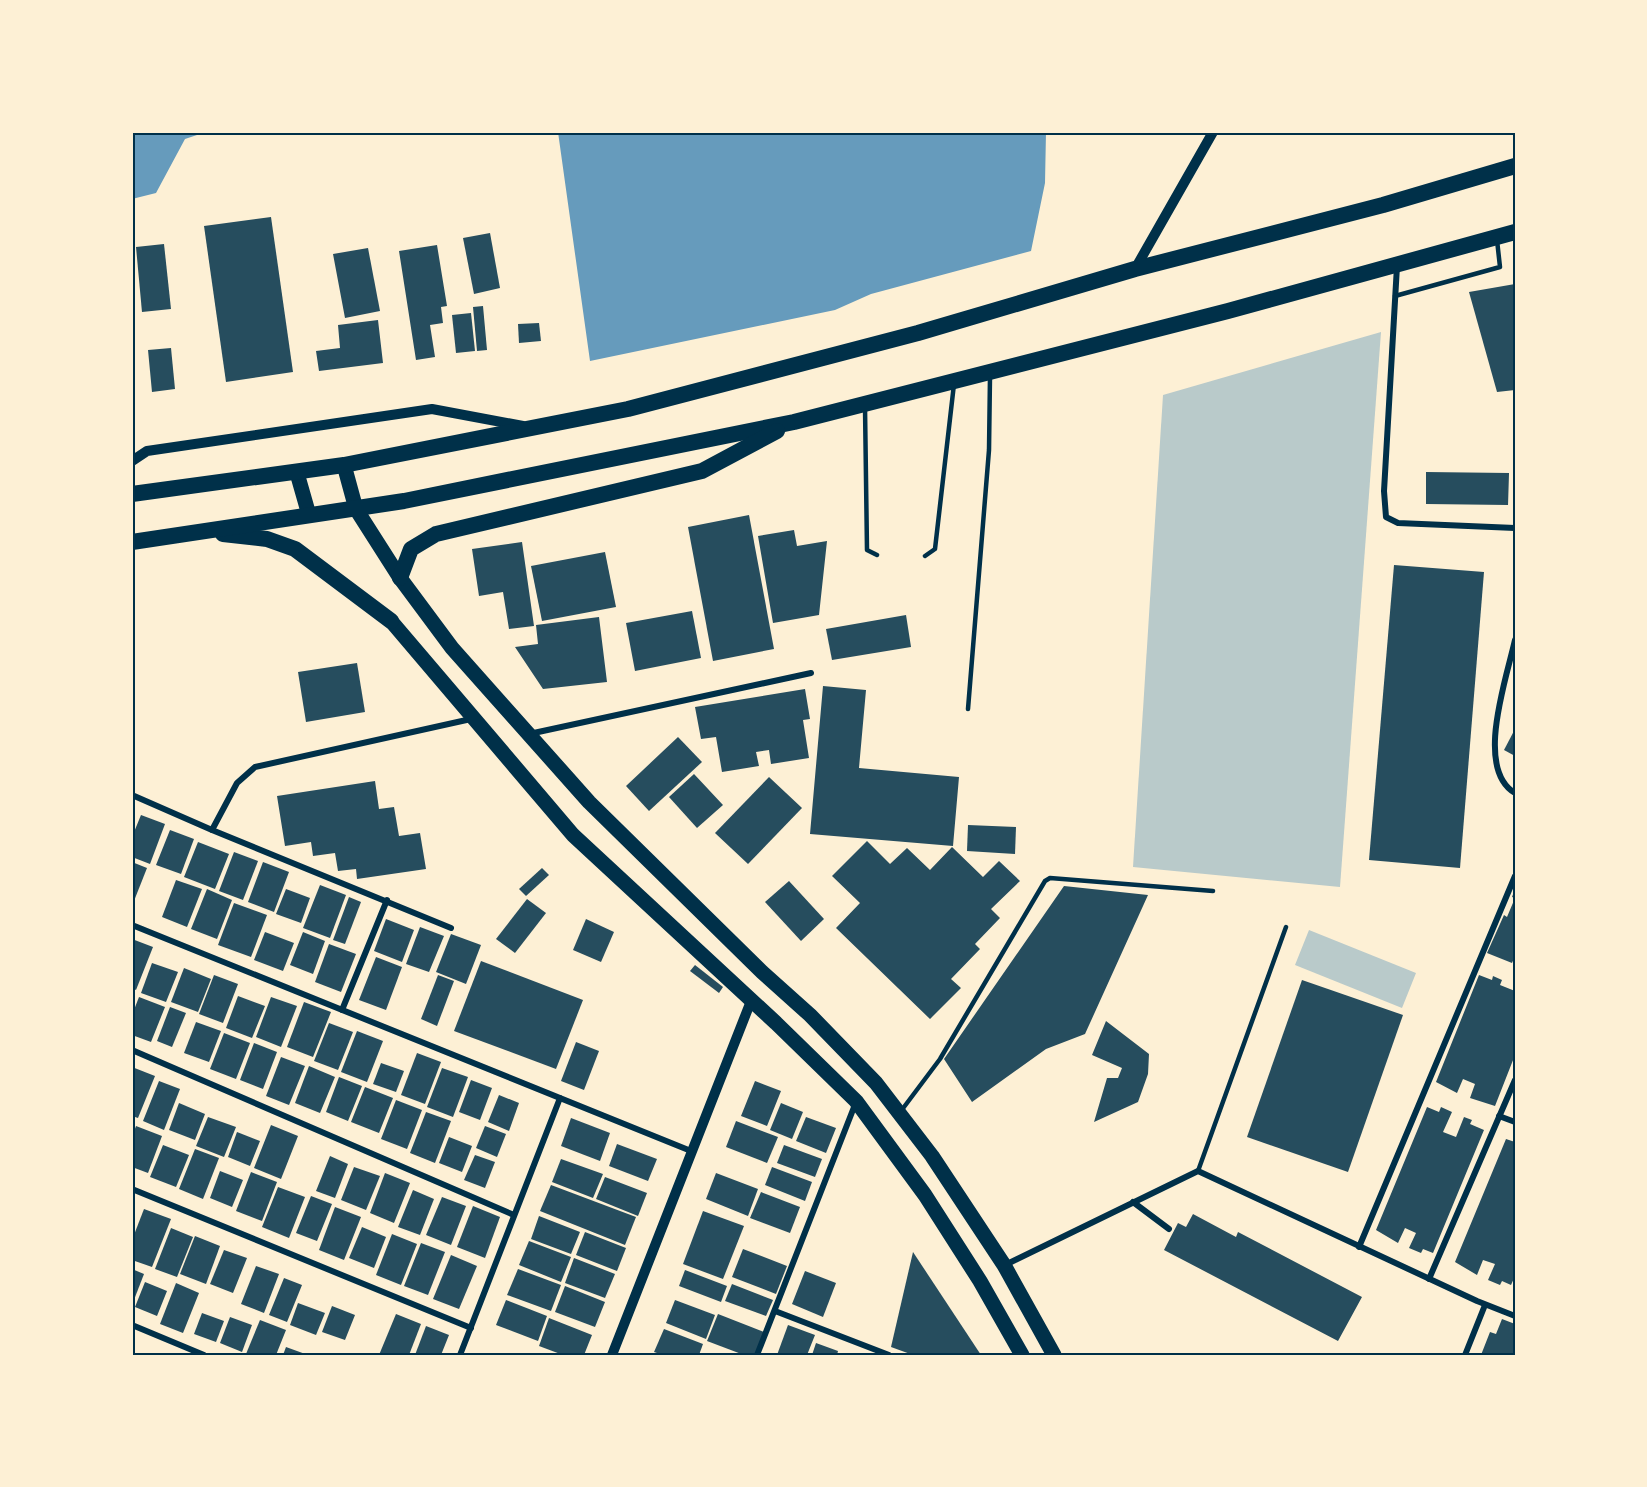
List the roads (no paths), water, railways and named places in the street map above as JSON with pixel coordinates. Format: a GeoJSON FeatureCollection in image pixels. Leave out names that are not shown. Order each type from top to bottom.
{"type":"FeatureCollection","features":[{"type":"Feature","properties":{"kind":"highway"},"geometry":{"type":"LineString","coordinates":[[132,494],[344,465],[628,408],[918,333],[1135,269],[1383,205],[1515,166]]}},
{"type":"Feature","properties":{"kind":"highway"},"geometry":{"type":"LineString","coordinates":[[132,542],[356,509],[466,490],[794,422],[1397,266],[1515,232]]}},
{"type":"Feature","properties":{"kind":"highway"},"geometry":{"type":"LineString","coordinates":[[400,578],[411,549],[436,534],[702,471],[794,422]]}},
{"type":"Feature","properties":{"kind":"highway"},"geometry":{"type":"LineString","coordinates":[[201,531],[267,539],[295,549],[391,621]]}},
{"type":"Feature","properties":{"kind":"main road"},"geometry":{"type":"LineString","coordinates":[[344,465],[356,509],[400,578],[452,648],[589,802],[762,972],[819,1024],[876,1083],[932,1156],[1004,1265],[1054,1355]]}},
{"type":"Feature","properties":{"kind":"main road"},"geometry":{"type":"LineString","coordinates":[[297,473],[309,515]]}},
{"type":"Feature","properties":{"kind":"main road"},"geometry":{"type":"LineString","coordinates":[[391,621],[573,835],[856,1101],[925,1195],[981,1281],[1022,1355]]}},
{"type":"Feature","properties":{"kind":"street"},"geometry":{"type":"LineString","coordinates":[[1135,269],[1213,132]]}},
{"type":"Feature","properties":{"kind":"street"},"geometry":{"type":"LineString","coordinates":[[1397,266],[1384,504],[1386,517],[1398,523],[1515,528]]}},
{"type":"Feature","properties":{"kind":"street"},"geometry":{"type":"LineString","coordinates":[[132,461],[147,451],[432,408],[530,427]]}},
{"type":"Feature","properties":{"kind":"street"},"geometry":{"type":"LineString","coordinates":[[1515,639],[1494,744],[1496,770],[1515,793]]}},
{"type":"Feature","properties":{"kind":"street"},"geometry":{"type":"LineString","coordinates":[[528,734],[811,673]]}},
{"type":"Feature","properties":{"kind":"street"},"geometry":{"type":"LineString","coordinates":[[212,831],[237,783],[255,767],[474,718]]}},
{"type":"Feature","properties":{"kind":"street"},"geometry":{"type":"LineString","coordinates":[[132,795],[212,831],[387,900],[451,928]]}},
{"type":"Feature","properties":{"kind":"street"},"geometry":{"type":"LineString","coordinates":[[1359,1247],[1515,876]]}},
{"type":"Feature","properties":{"kind":"street"},"geometry":{"type":"LineString","coordinates":[[342,1010],[387,900]]}},
{"type":"Feature","properties":{"kind":"street"},"geometry":{"type":"LineString","coordinates":[[132,925],[691,1150]]}},
{"type":"Feature","properties":{"kind":"street"},"geometry":{"type":"LineString","coordinates":[[612,1355],[751,1001]]}},
{"type":"Feature","properties":{"kind":"street"},"geometry":{"type":"LineString","coordinates":[[132,1050],[514,1215]]}},
{"type":"Feature","properties":{"kind":"street"},"geometry":{"type":"LineString","coordinates":[[1429,1279],[1515,1080]]}},
{"type":"Feature","properties":{"kind":"street"},"geometry":{"type":"LineString","coordinates":[[460,1355],[560,1098]]}},
{"type":"Feature","properties":{"kind":"street"},"geometry":{"type":"LineString","coordinates":[[757,1355],[856,1101]]}},
{"type":"Feature","properties":{"kind":"street"},"geometry":{"type":"LineString","coordinates":[[1499,1116],[1515,1122]]}},
{"type":"Feature","properties":{"kind":"street"},"geometry":{"type":"LineString","coordinates":[[1004,1265],[1198,1171],[1485,1305],[1515,1316]]}},
{"type":"Feature","properties":{"kind":"street"},"geometry":{"type":"LineString","coordinates":[[132,1189],[471,1328]]}},
{"type":"Feature","properties":{"kind":"street"},"geometry":{"type":"LineString","coordinates":[[1133,1202],[1169,1229]]}},
{"type":"Feature","properties":{"kind":"street"},"geometry":{"type":"LineString","coordinates":[[1465,1355],[1485,1305]]}},
{"type":"Feature","properties":{"kind":"street"},"geometry":{"type":"LineString","coordinates":[[775,1311],[889,1355]]}},
{"type":"Feature","properties":{"kind":"street"},"geometry":{"type":"LineString","coordinates":[[132,1325],[204,1355]]}},
{"type":"Feature","properties":{"kind":"lane"},"geometry":{"type":"LineString","coordinates":[[1395,296],[1500,267],[1497,237]]}},
{"type":"Feature","properties":{"kind":"lane"},"geometry":{"type":"LineString","coordinates":[[968,709],[989,450],[990,373]]}},
{"type":"Feature","properties":{"kind":"lane"},"geometry":{"type":"LineString","coordinates":[[925,556],[935,549],[955,381]]}},
{"type":"Feature","properties":{"kind":"lane"},"geometry":{"type":"LineString","coordinates":[[865,404],[867,550],[877,555]]}},
{"type":"Feature","properties":{"kind":"lane"},"geometry":{"type":"LineString","coordinates":[[899,1113],[940,1059],[1045,881],[1050,878],[1213,891]]}},
{"type":"Feature","properties":{"kind":"lane"},"geometry":{"type":"LineString","coordinates":[[1198,1171],[1286,927]]}},
{"type":"Feature","properties":{"kind":"water"},"geometry":{"type":"Polygon","coordinates":[[[132,132],[206,132],[185,139],[156,193],[132,199],[132,132]]]}},
{"type":"Feature","properties":{"kind":"water"},"geometry":{"type":"Polygon","coordinates":[[[558,132],[1046,132],[1045,183],[1031,251],[871,294],[835,310],[590,361],[558,132]]]}}]}
